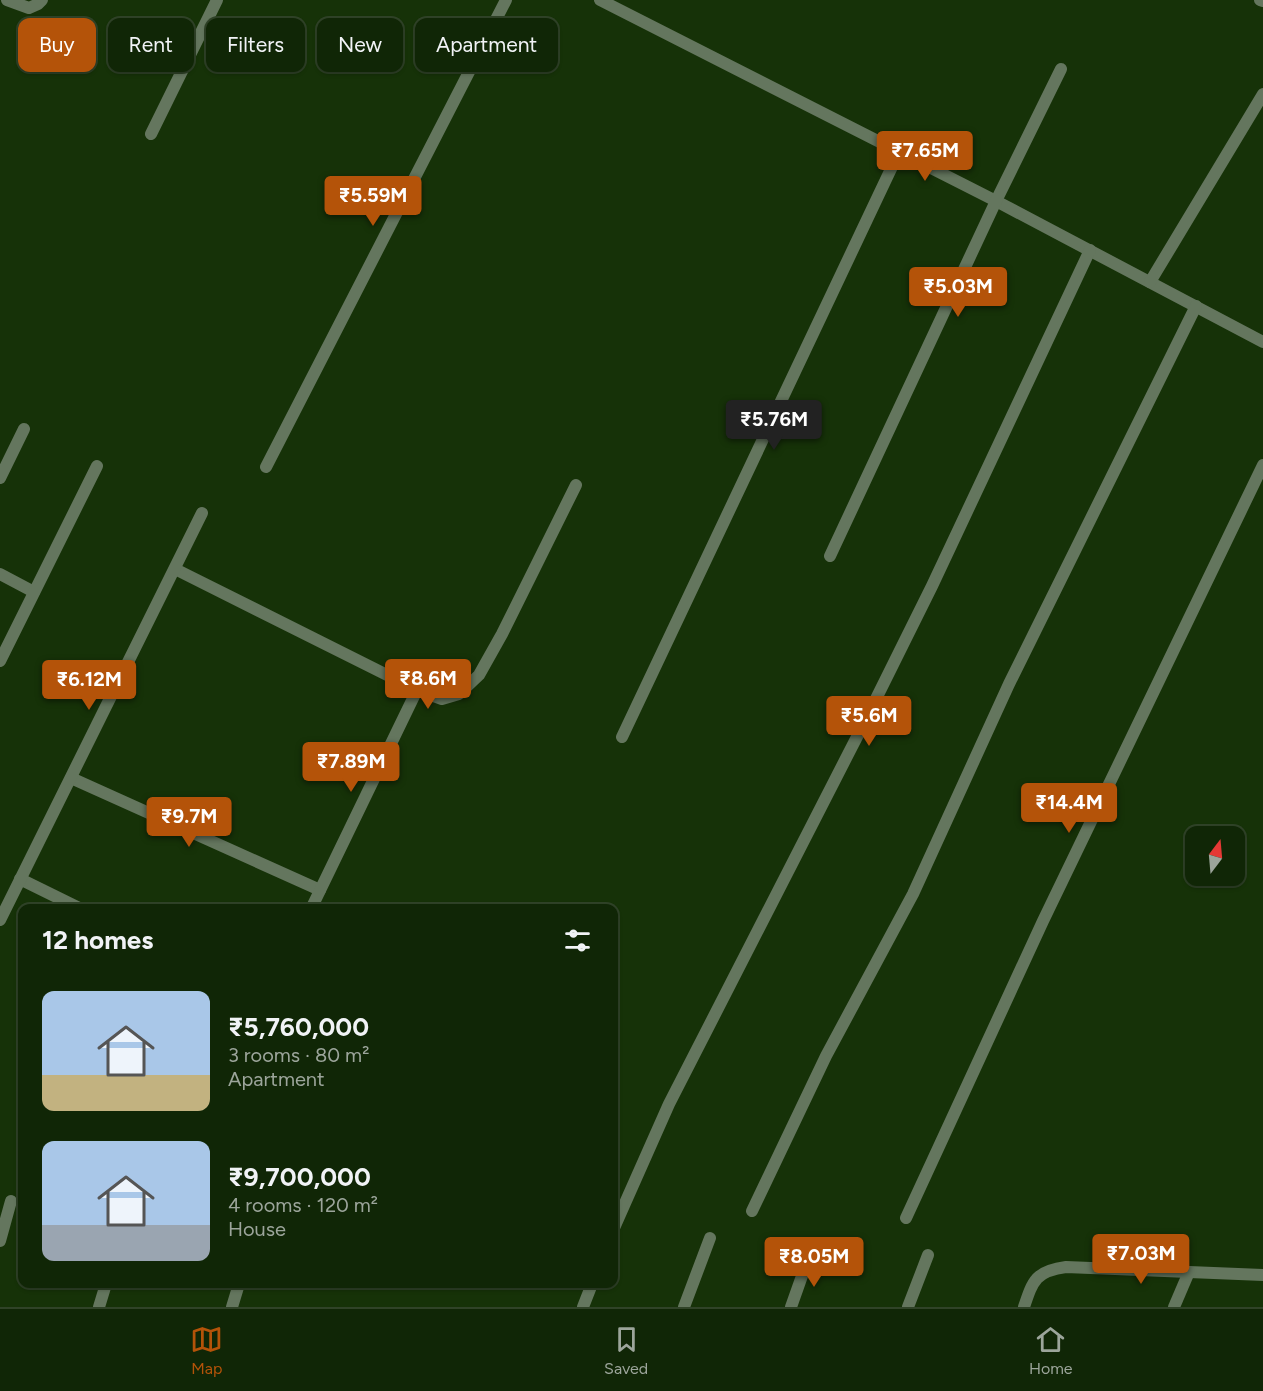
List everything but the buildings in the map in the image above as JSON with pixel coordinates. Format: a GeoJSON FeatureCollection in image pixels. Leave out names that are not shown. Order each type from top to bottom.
{"type":"FeatureCollection","features":[{"type":"Feature","properties":{"kind":"street"},"geometry":{"type":"LineString","coordinates":[[8,0],[29,8],[42,0]]}},
{"type":"Feature","properties":{"kind":"street"},"geometry":{"type":"LineString","coordinates":[[151,134],[217,0]]}},
{"type":"Feature","properties":{"kind":"street"},"geometry":{"type":"LineString","coordinates":[[266,467],[506,0]]}},
{"type":"Feature","properties":{"kind":"street"},"geometry":{"type":"LineString","coordinates":[[600,0],[996,201],[1263,342]]}},
{"type":"Feature","properties":{"kind":"street"},"geometry":{"type":"LineString","coordinates":[[830,556],[996,201],[1061,69]]}},
{"type":"Feature","properties":{"kind":"street"},"geometry":{"type":"LineString","coordinates":[[1150,282],[1263,94]]}},
{"type":"Feature","properties":{"kind":"street"},"geometry":{"type":"LineString","coordinates":[[622,737],[899,152]]}},
{"type":"Feature","properties":{"kind":"street"},"geometry":{"type":"LineString","coordinates":[[618,1219],[669,1104],[932,586],[1090,250]]}},
{"type":"Feature","properties":{"kind":"street"},"geometry":{"type":"LineString","coordinates":[[752,1211],[826,1056],[913,894],[1009,684],[1196,306]]}},
{"type":"Feature","properties":{"kind":"street"},"geometry":{"type":"LineString","coordinates":[[0,478],[24,429]]}},
{"type":"Feature","properties":{"kind":"street"},"geometry":{"type":"LineString","coordinates":[[906,1218],[1043,921],[1263,465]]}},
{"type":"Feature","properties":{"kind":"street"},"geometry":{"type":"LineString","coordinates":[[0,661],[98,466]]}},
{"type":"Feature","properties":{"kind":"street"},"geometry":{"type":"LineString","coordinates":[[175,569],[417,690],[441,699],[459,694],[479,675],[576,486]]}},
{"type":"Feature","properties":{"kind":"street"},"geometry":{"type":"LineString","coordinates":[[0,920],[202,513]]}},
{"type":"Feature","properties":{"kind":"street"},"geometry":{"type":"LineString","coordinates":[[0,574],[34,592]]}},
{"type":"Feature","properties":{"kind":"street"},"geometry":{"type":"LineString","coordinates":[[313,904],[417,690]]}},
{"type":"Feature","properties":{"kind":"street"},"geometry":{"type":"LineString","coordinates":[[71,778],[320,890]]}},
{"type":"Feature","properties":{"kind":"street"},"geometry":{"type":"LineString","coordinates":[[20,879],[71,904]]}},
{"type":"Feature","properties":{"kind":"street"},"geometry":{"type":"LineString","coordinates":[[0,1241],[11,1201]]}},
{"type":"Feature","properties":{"kind":"street"},"geometry":{"type":"LineString","coordinates":[[684,1307],[710,1238]]}},
{"type":"Feature","properties":{"kind":"street"},"geometry":{"type":"LineString","coordinates":[[908,1307],[928,1254]]}},
{"type":"Feature","properties":{"kind":"street"},"geometry":{"type":"LineString","coordinates":[[791,1307],[808,1259]]}},
{"type":"Feature","properties":{"kind":"street"},"geometry":{"type":"LineString","coordinates":[[1024,1307],[1031,1285],[1039,1275],[1049,1269],[1066,1267],[1263,1275]]}},
{"type":"Feature","properties":{"kind":"street"},"geometry":{"type":"LineString","coordinates":[[1174,1307],[1189,1272]]}},
{"type":"Feature","properties":{"kind":"street"},"geometry":{"type":"LineString","coordinates":[[99,1307],[105,1288]]}},
{"type":"Feature","properties":{"kind":"street"},"geometry":{"type":"LineString","coordinates":[[232,1307],[238,1288]]}},
{"type":"Feature","properties":{"kind":"street"},"geometry":{"type":"LineString","coordinates":[[583,1307],[590,1288]]}}]}
